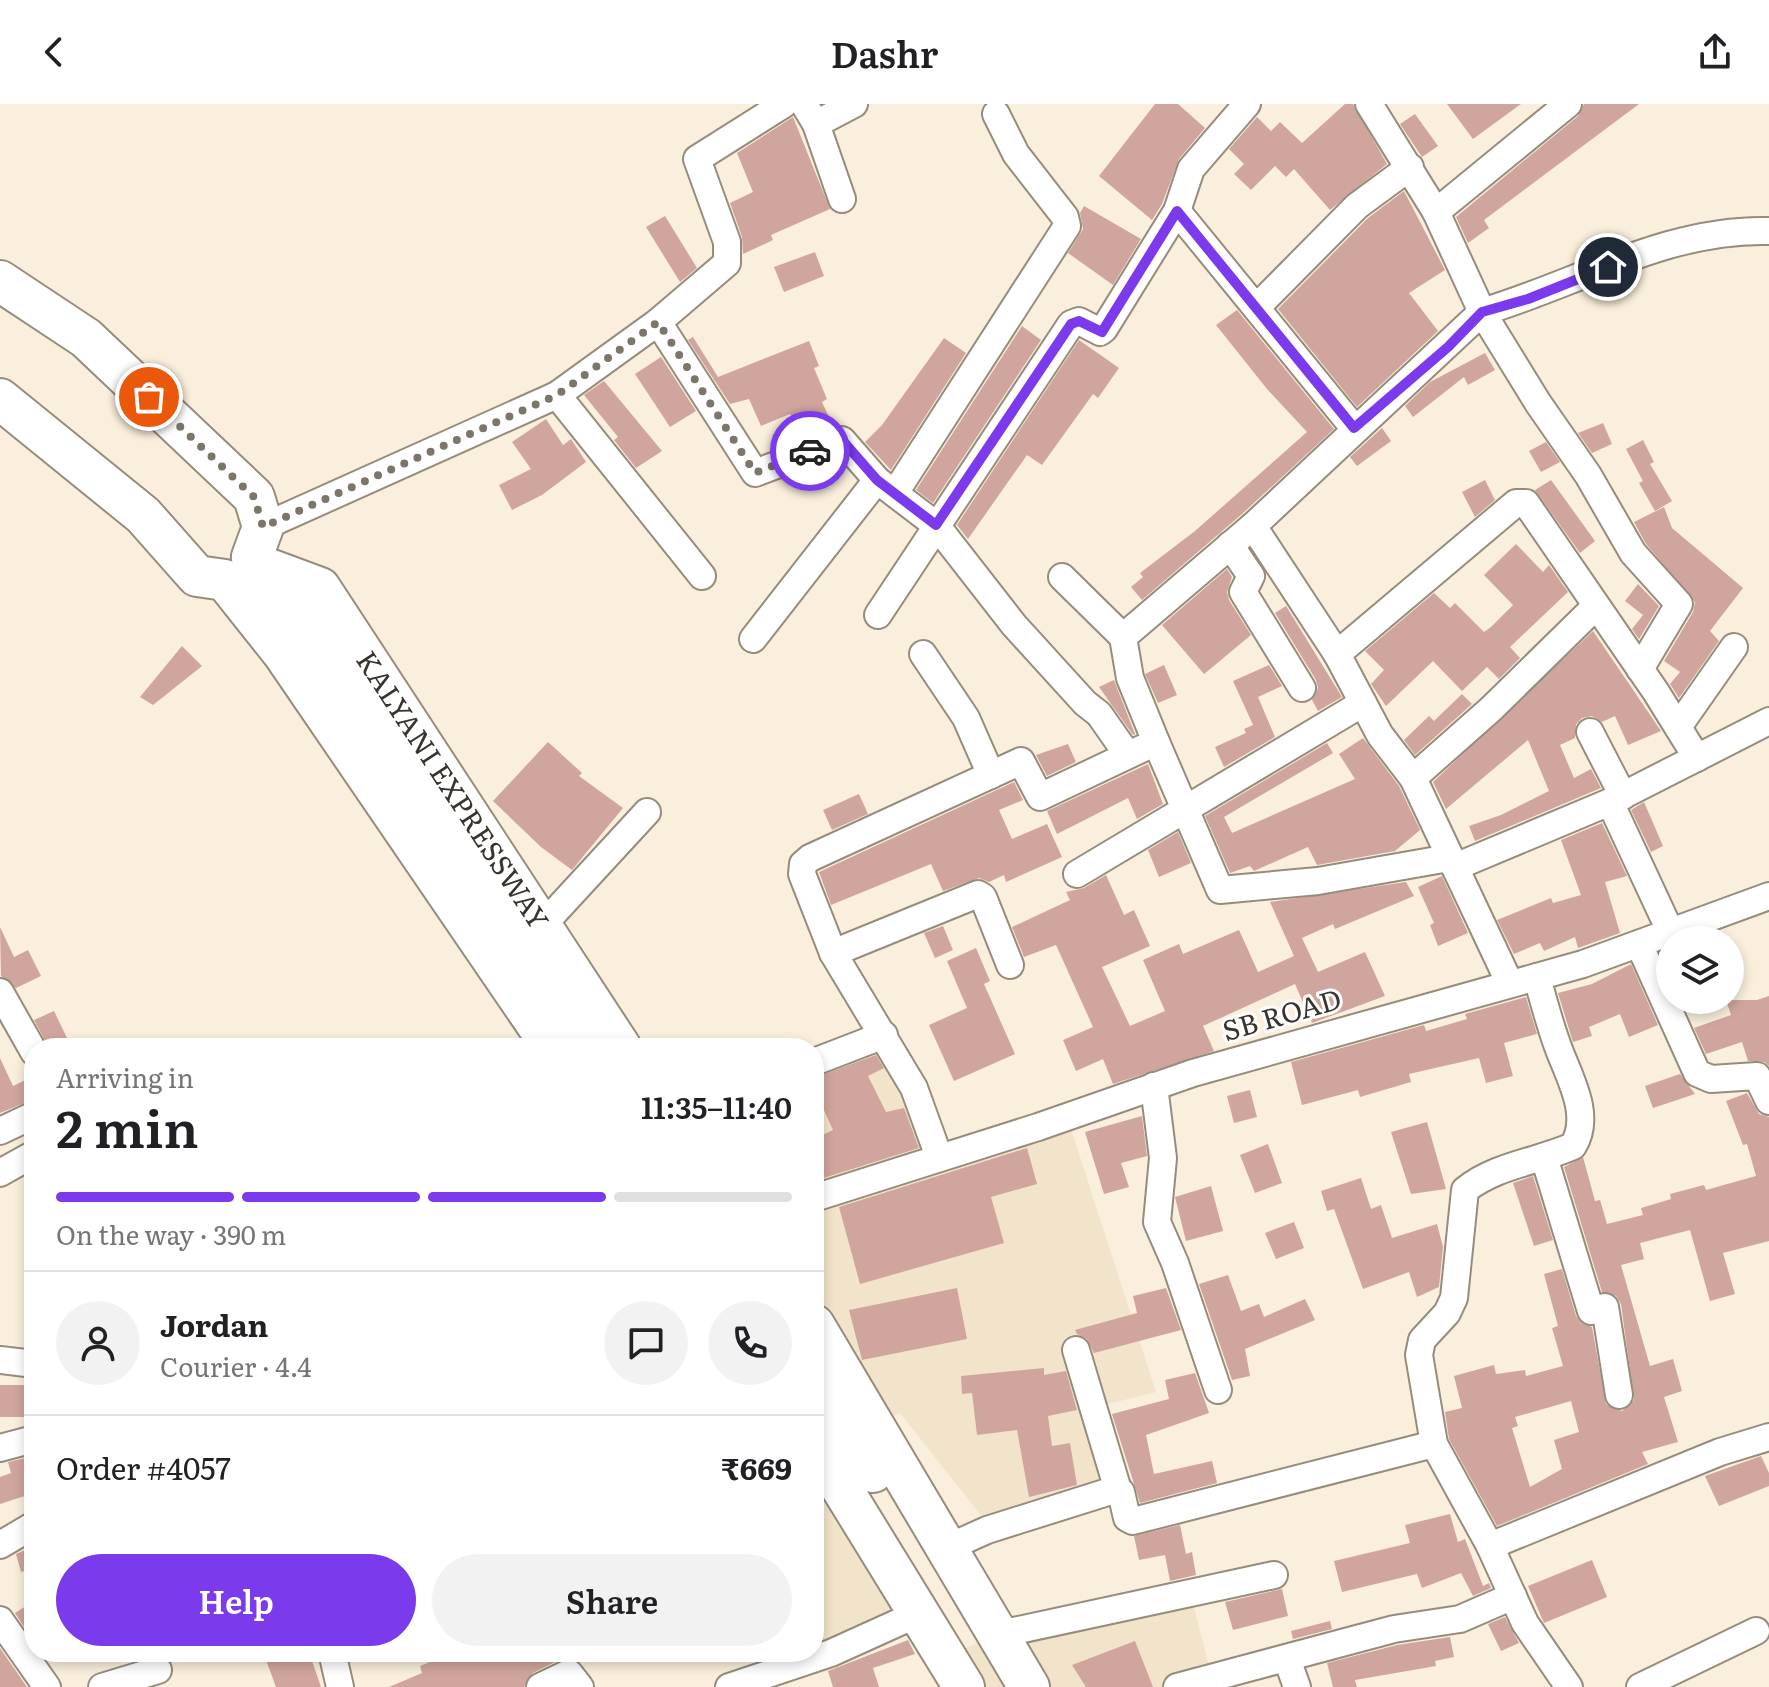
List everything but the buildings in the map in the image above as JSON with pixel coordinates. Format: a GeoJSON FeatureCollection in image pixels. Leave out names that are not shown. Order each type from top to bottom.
{"type":"FeatureCollection","features":[{"type":"Feature","properties":{"kind":"highway"},"geometry":{"type":"LineString","coordinates":[[0,281],[86,338],[254,497],[234,629],[351,789],[523,1038]]}},
{"type":"Feature","properties":{"kind":"highway","name":"KALYANI EXPRESSWAY"},"geometry":{"type":"LineString","coordinates":[[0,399],[143,515],[197,576],[246,563],[320,588],[614,1038]]}},
{"type":"Feature","properties":{"kind":"highway"},"geometry":{"type":"LineString","coordinates":[[246,563],[283,653],[546,1038]]}},
{"type":"Feature","properties":{"kind":"highway"},"geometry":{"type":"LineString","coordinates":[[246,563],[315,638],[579,1038]]}},
{"type":"Feature","properties":{"kind":"highway"},"geometry":{"type":"LineString","coordinates":[[824,1342],[1029,1687]]}},
{"type":"Feature","properties":{"kind":"highway"},"geometry":{"type":"LineString","coordinates":[[824,1401],[901,1513],[1003,1687]]}},
{"type":"Feature","properties":{"kind":"highway"},"geometry":{"type":"LineString","coordinates":[[824,1459],[964,1687]]}},
{"type":"Feature","properties":{"kind":"highway"},"geometry":{"type":"LineString","coordinates":[[824,1499],[944,1687]]}},
{"type":"Feature","properties":{"kind":"street"},"geometry":{"type":"LineString","coordinates":[[246,563],[557,395],[658,322],[727,263],[727,242],[697,159],[784,104]]}},
{"type":"Feature","properties":{"kind":"street"},"geometry":{"type":"LineString","coordinates":[[842,199],[810,114],[854,104]]}},
{"type":"Feature","properties":{"kind":"street"},"geometry":{"type":"LineString","coordinates":[[878,615],[1071,324],[1079,321],[1102,332],[1177,211],[1191,169],[1247,104]]}},
{"type":"Feature","properties":{"kind":"street"},"geometry":{"type":"LineString","coordinates":[[1369,104],[1436,212],[1482,312],[1588,475],[1633,553],[1679,604],[1640,669]]}},
{"type":"Feature","properties":{"kind":"street"},"geometry":{"type":"LineString","coordinates":[[1436,212],[1555,108]]}},
{"type":"Feature","properties":{"kind":"street"},"geometry":{"type":"LineString","coordinates":[[753,639],[886,487],[1067,226],[1065,217],[1016,154],[996,114]]}},
{"type":"Feature","properties":{"kind":"street"},"geometry":{"type":"LineString","coordinates":[[1258,306],[1357,206],[1410,167]]}},
{"type":"Feature","properties":{"kind":"street"},"geometry":{"type":"LineString","coordinates":[[1177,211],[1258,306],[1354,428]]}},
{"type":"Feature","properties":{"kind":"street"},"geometry":{"type":"LineString","coordinates":[[1123,637],[1253,526],[1354,428],[1448,347],[1482,312],[1528,299],[1662,245],[1769,231]]}},
{"type":"Feature","properties":{"kind":"street"},"geometry":{"type":"LineString","coordinates":[[658,322],[755,473],[838,439],[845,442],[886,487],[936,525],[1014,625],[1085,703],[1099,714],[1127,754]]}},
{"type":"Feature","properties":{"kind":"street"},"geometry":{"type":"LineString","coordinates":[[557,395],[702,576]]}},
{"type":"Feature","properties":{"kind":"street"},"geometry":{"type":"LineString","coordinates":[[1337,654],[1520,501],[1530,508],[1697,758]]}},
{"type":"Feature","properties":{"kind":"street"},"geometry":{"type":"LineString","coordinates":[[1253,526],[1337,654],[1389,749],[1413,778],[1510,984]]}},
{"type":"Feature","properties":{"kind":"street"},"geometry":{"type":"LineString","coordinates":[[1230,545],[1250,574],[1243,592],[1302,688]]}},
{"type":"Feature","properties":{"kind":"street"},"geometry":{"type":"LineString","coordinates":[[1062,577],[1123,637],[1130,678],[1216,885],[1225,892],[1452,862],[1616,799],[1769,721]]}},
{"type":"Feature","properties":{"kind":"street"},"geometry":{"type":"LineString","coordinates":[[1413,778],[1491,709],[1595,607]]}},
{"type":"Feature","properties":{"kind":"street"},"geometry":{"type":"LineString","coordinates":[[1678,727],[1734,647]]}},
{"type":"Feature","properties":{"kind":"street"},"geometry":{"type":"LineString","coordinates":[[923,654],[966,718],[991,775]]}},
{"type":"Feature","properties":{"kind":"street"},"geometry":{"type":"LineString","coordinates":[[1077,874],[1184,807],[1363,703]]}},
{"type":"Feature","properties":{"kind":"street"},"geometry":{"type":"LineString","coordinates":[[1590,732],[1668,926]]}},
{"type":"Feature","properties":{"kind":"street"},"geometry":{"type":"LineString","coordinates":[[939,1157],[914,1088],[833,953],[802,874],[803,864],[810,858],[1023,762],[1040,797],[1156,742]]}},
{"type":"Feature","properties":{"kind":"street"},"geometry":{"type":"LineString","coordinates":[[541,927],[647,812]]}},
{"type":"Feature","properties":{"kind":"street"},"geometry":{"type":"LineString","coordinates":[[833,953],[978,894],[983,897],[1010,965]]}},
{"type":"Feature","properties":{"kind":"street","name":"SB ROAD"},"geometry":{"type":"LineString","coordinates":[[1690,926],[1769,896]]}},
{"type":"Feature","properties":{"kind":"street","name":"SB ROAD"},"geometry":{"type":"LineString","coordinates":[[824,1195],[1154,1086],[1537,977],[1656,938]]}},
{"type":"Feature","properties":{"kind":"street"},"geometry":{"type":"LineString","coordinates":[[1639,944],[1697,1073],[1711,1079],[1757,1076],[1769,1101]]}},
{"type":"Feature","properties":{"kind":"street"},"geometry":{"type":"LineString","coordinates":[[1537,977],[1580,1112],[1578,1137],[1573,1146],[1477,1181],[1463,1197],[1454,1298],[1447,1313],[1422,1340],[1419,1355],[1434,1444],[1490,1546],[1525,1623],[1569,1687]]}},
{"type":"Feature","properties":{"kind":"street"},"geometry":{"type":"LineString","coordinates":[[0,992],[9,1025],[24,1041]]}},
{"type":"Feature","properties":{"kind":"street"},"geometry":{"type":"LineString","coordinates":[[824,1058],[884,1035]]}},
{"type":"Feature","properties":{"kind":"street"},"geometry":{"type":"LineString","coordinates":[[1154,1086],[1163,1158],[1157,1222],[1175,1263],[1218,1390]]}},
{"type":"Feature","properties":{"kind":"street"},"geometry":{"type":"LineString","coordinates":[[0,1131],[24,1122]]}},
{"type":"Feature","properties":{"kind":"street"},"geometry":{"type":"LineString","coordinates":[[1544,1157],[1591,1311],[1605,1307],[1619,1395]]}},
{"type":"Feature","properties":{"kind":"street"},"geometry":{"type":"LineString","coordinates":[[0,1173],[24,1160]]}},
{"type":"Feature","properties":{"kind":"street"},"geometry":{"type":"LineString","coordinates":[[1076,1350],[1127,1518],[1133,1521],[1434,1444]]}},
{"type":"Feature","properties":{"kind":"street"},"geometry":{"type":"LineString","coordinates":[[0,1360],[24,1363]]}},
{"type":"Feature","properties":{"kind":"street"},"geometry":{"type":"LineString","coordinates":[[1490,1546],[1720,1452],[1769,1437]]}},
{"type":"Feature","properties":{"kind":"street"},"geometry":{"type":"LineString","coordinates":[[0,1448],[24,1442]]}},
{"type":"Feature","properties":{"kind":"street"},"geometry":{"type":"LineString","coordinates":[[947,1548],[987,1530],[1118,1490]]}},
{"type":"Feature","properties":{"kind":"street"},"geometry":{"type":"LineString","coordinates":[[0,1545],[24,1531]]}},
{"type":"Feature","properties":{"kind":"street"},"geometry":{"type":"LineString","coordinates":[[1000,1634],[1274,1575]]}},
{"type":"Feature","properties":{"kind":"street"},"geometry":{"type":"LineString","coordinates":[[1177,1687],[1394,1629],[1460,1619],[1513,1596]]}},
{"type":"Feature","properties":{"kind":"street"},"geometry":{"type":"LineString","coordinates":[[0,1620],[24,1654]]}},
{"type":"Feature","properties":{"kind":"street"},"geometry":{"type":"LineString","coordinates":[[824,1655],[904,1620]]}},
{"type":"Feature","properties":{"kind":"street"},"geometry":{"type":"LineString","coordinates":[[1640,1687],[1756,1631]]}},
{"type":"Feature","properties":{"kind":"street"},"geometry":{"type":"LineString","coordinates":[[1287,1659],[1297,1687]]}},
{"type":"Feature","properties":{"kind":"street"},"geometry":{"type":"LineString","coordinates":[[29,1662],[47,1687]]}},
{"type":"Feature","properties":{"kind":"street"},"geometry":{"type":"LineString","coordinates":[[334,1662],[340,1687]]}},
{"type":"Feature","properties":{"kind":"street"},"geometry":{"type":"LineString","coordinates":[[729,1687],[804,1662]]}},
{"type":"Feature","properties":{"kind":"street"},"geometry":{"type":"LineString","coordinates":[[102,1687],[158,1670]]}},
{"type":"Feature","properties":{"kind":"street"},"geometry":{"type":"LineString","coordinates":[[540,1687],[569,1673],[580,1687]]}},
{"type":"Feature","properties":{"kind":"shaded area"},"geometry":{"type":"Polygon","coordinates":[[[880,1038],[942,1150],[824,1191],[824,1059],[880,1038]]]}},
{"type":"Feature","properties":{"kind":"shaded area"},"geometry":{"type":"Polygon","coordinates":[[[1070,1126],[1156,1392],[1088,1409],[1112,1481],[987,1523],[900,1413],[843,1441],[824,1410],[824,1202],[1070,1126]]]}},
{"type":"Feature","properties":{"kind":"shaded area"},"geometry":{"type":"Polygon","coordinates":[[[824,1459],[912,1604],[824,1643],[824,1459]]]}},
{"type":"Feature","properties":{"kind":"shaded area"},"geometry":{"type":"Polygon","coordinates":[[[1190,1592],[1211,1674],[1178,1687],[985,1687],[961,1650],[1030,1620],[1190,1592]]]}},
{"type":"Feature","properties":{"kind":"way so far"},"geometry":{"type":"LineString","coordinates":[[149,397],[254,497],[263,527],[557,395],[658,322],[755,473],[810,451]]}},
{"type":"Feature","properties":{"kind":"route"},"geometry":{"type":"LineString","coordinates":[[810,451],[842,440],[877,480],[936,525],[1071,324],[1079,321],[1102,332],[1177,211],[1258,306],[1354,428],[1448,347],[1482,312],[1528,299],[1608,267]]}}]}
